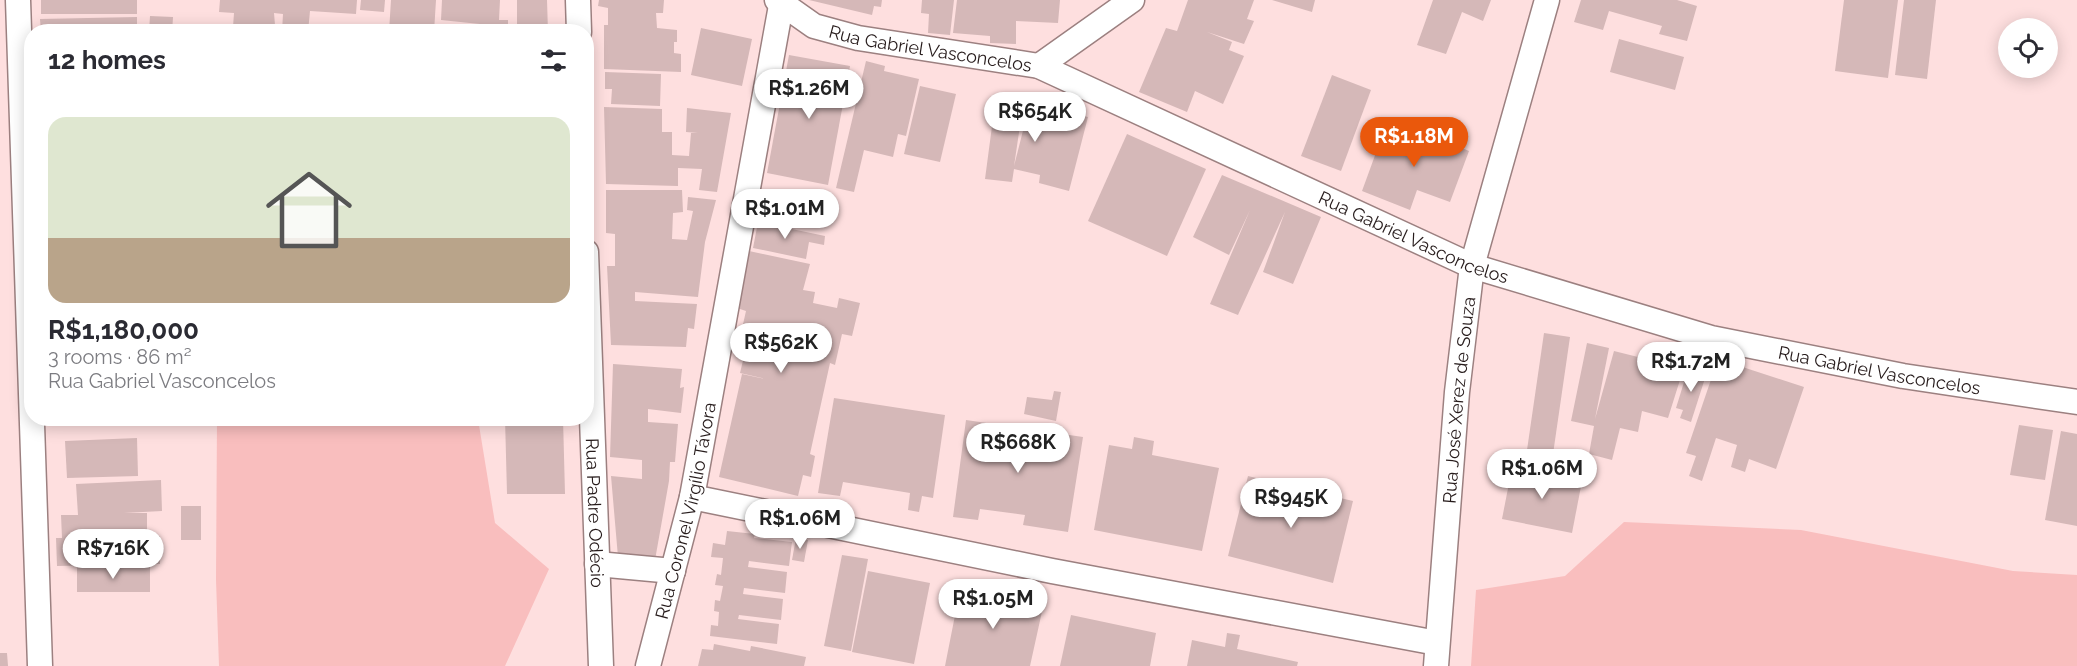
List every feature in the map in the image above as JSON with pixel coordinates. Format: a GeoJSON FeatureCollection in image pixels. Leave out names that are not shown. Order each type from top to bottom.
{"type":"FeatureCollection","features":[{"type":"Feature","properties":{"kind":"street"},"geometry":{"type":"LineString","coordinates":[[18,0],[24,182]]}},
{"type":"Feature","properties":{"kind":"street"},"geometry":{"type":"LineString","coordinates":[[578,0],[579,24]]}},
{"type":"Feature","properties":{"kind":"street"},"geometry":{"type":"LineString","coordinates":[[1039,66],[1132,0]]}},
{"type":"Feature","properties":{"kind":"street","name":"Rua José Xerez de Souza"},"geometry":{"type":"LineString","coordinates":[[1437,655],[1457,393],[1472,266],[1547,0]]}},
{"type":"Feature","properties":{"kind":"street","name":"Rua Gabriel Vasconcelos"},"geometry":{"type":"LineString","coordinates":[[780,1],[814,26],[858,38],[1039,66],[1472,266],[1711,338],[1903,376],[2077,402]]}},
{"type":"Feature","properties":{"kind":"street","name":"Rua Coronel Virgílio Távora"},"geometry":{"type":"LineString","coordinates":[[648,666],[692,497],[780,1]]}},
{"type":"Feature","properties":{"kind":"street"},"geometry":{"type":"LineString","coordinates":[[32,426],[40,666]]}},
{"type":"Feature","properties":{"kind":"street","name":"Rua Padre Odécio"},"geometry":{"type":"LineString","coordinates":[[592,426],[601,666]]}},
{"type":"Feature","properties":{"kind":"street"},"geometry":{"type":"LineString","coordinates":[[692,497],[1040,568],[1437,655]]}},
{"type":"Feature","properties":{"kind":"street"},"geometry":{"type":"LineString","coordinates":[[597,564],[673,571]]}},
{"type":"Feature","properties":{"kind":"shaded area"},"geometry":{"type":"Polygon","coordinates":[[[217,426],[479,426],[495,523],[549,569],[505,666],[219,666],[216,580],[217,426]]]}},
{"type":"Feature","properties":{"kind":"shaded area"},"geometry":{"type":"Polygon","coordinates":[[[1624,522],[1801,530],[2013,571],[2077,575],[2077,666],[1471,666],[1476,590],[1565,576],[1624,522]]]}},
{"type":"Feature","properties":{"kind":"building"},"geometry":{"type":"Polygon","coordinates":[[[41,0],[137,0],[137,14],[41,14],[41,0]]]}},
{"type":"Feature","properties":{"kind":"building"},"geometry":{"type":"Polygon","coordinates":[[[220,0],[357,0],[356,14],[310,11],[309,24],[282,24],[283,14],[274,13],[275,24],[233,24],[234,13],[219,12],[220,0]]]}},
{"type":"Feature","properties":{"kind":"building"},"geometry":{"type":"Polygon","coordinates":[[[361,0],[385,0],[384,12],[360,10],[361,0]]]}},
{"type":"Feature","properties":{"kind":"building"},"geometry":{"type":"Polygon","coordinates":[[[391,0],[436,0],[434,24],[390,24],[391,0]]]}},
{"type":"Feature","properties":{"kind":"building"},"geometry":{"type":"Polygon","coordinates":[[[442,0],[500,0],[499,20],[508,20],[508,24],[480,24],[441,20],[442,0]]]}},
{"type":"Feature","properties":{"kind":"building"},"geometry":{"type":"Polygon","coordinates":[[[517,0],[547,0],[548,24],[517,24],[517,0]]]}},
{"type":"Feature","properties":{"kind":"building"},"geometry":{"type":"Polygon","coordinates":[[[599,0],[664,0],[663,13],[656,13],[657,28],[677,30],[674,53],[681,54],[681,72],[604,69],[604,25],[608,25],[608,8],[598,6],[599,0]]]}},
{"type":"Feature","properties":{"kind":"building"},"geometry":{"type":"Polygon","coordinates":[[[809,0],[882,0],[881,7],[874,6],[872,15],[809,0]]]}},
{"type":"Feature","properties":{"kind":"building"},"geometry":{"type":"Polygon","coordinates":[[[922,0],[954,0],[950,35],[928,33],[929,14],[921,13],[922,0]]]}},
{"type":"Feature","properties":{"kind":"building"},"geometry":{"type":"Polygon","coordinates":[[[957,0],[1060,0],[1058,23],[1016,21],[1016,44],[990,43],[990,36],[953,33],[957,0]]]}},
{"type":"Feature","properties":{"kind":"building"},"geometry":{"type":"Polygon","coordinates":[[[1188,0],[1254,0],[1247,19],[1254,21],[1244,44],[1207,32],[1232,42],[1229,50],[1244,56],[1223,104],[1195,91],[1187,112],[1139,92],[1166,28],[1177,31],[1188,0]]]}},
{"type":"Feature","properties":{"kind":"building"},"geometry":{"type":"Polygon","coordinates":[[[1272,0],[1315,0],[1312,12],[1272,0]]]}},
{"type":"Feature","properties":{"kind":"building"},"geometry":{"type":"Polygon","coordinates":[[[1433,0],[1491,0],[1483,21],[1462,12],[1446,54],[1417,45],[1433,0]]]}},
{"type":"Feature","properties":{"kind":"building"},"geometry":{"type":"Polygon","coordinates":[[[1581,0],[1677,0],[1697,6],[1687,41],[1659,34],[1662,26],[1609,11],[1603,30],[1574,22],[1581,0]]]}},
{"type":"Feature","properties":{"kind":"building"},"geometry":{"type":"Polygon","coordinates":[[[1844,0],[1898,0],[1888,78],[1835,71],[1844,0]]]}},
{"type":"Feature","properties":{"kind":"building"},"geometry":{"type":"Polygon","coordinates":[[[1904,0],[1936,0],[1927,79],[1895,75],[1904,0]]]}},
{"type":"Feature","properties":{"kind":"building"},"geometry":{"type":"Polygon","coordinates":[[[150,16],[173,17],[173,24],[150,24],[150,16]]]}},
{"type":"Feature","properties":{"kind":"building"},"geometry":{"type":"Polygon","coordinates":[[[137,17],[137,24],[40,24],[40,19],[137,17]]]}},
{"type":"Feature","properties":{"kind":"building"},"geometry":{"type":"Polygon","coordinates":[[[701,28],[752,39],[742,86],[691,75],[701,28]]]}},
{"type":"Feature","properties":{"kind":"building"},"geometry":{"type":"Polygon","coordinates":[[[1619,39],[1684,57],[1675,90],[1610,72],[1619,39]]]}},
{"type":"Feature","properties":{"kind":"building"},"geometry":{"type":"Polygon","coordinates":[[[789,55],[850,66],[828,185],[767,173],[789,55]]]}},
{"type":"Feature","properties":{"kind":"building"},"geometry":{"type":"Polygon","coordinates":[[[866,61],[885,66],[884,71],[919,79],[906,136],[898,134],[893,157],[864,150],[854,192],[836,188],[866,61]]]}},
{"type":"Feature","properties":{"kind":"building"},"geometry":{"type":"Polygon","coordinates":[[[605,72],[661,74],[660,106],[611,104],[612,89],[605,89],[605,72]]]}},
{"type":"Feature","properties":{"kind":"building"},"geometry":{"type":"Polygon","coordinates":[[[1332,75],[1371,90],[1341,171],[1301,156],[1332,75]]]}},
{"type":"Feature","properties":{"kind":"building"},"geometry":{"type":"Polygon","coordinates":[[[920,86],[956,94],[940,162],[904,154],[920,86]]]}},
{"type":"Feature","properties":{"kind":"building"},"geometry":{"type":"Polygon","coordinates":[[[996,96],[1024,99],[1014,166],[1030,103],[1088,117],[1069,191],[1039,183],[1040,175],[1014,169],[1012,182],[985,179],[996,96]]]}},
{"type":"Feature","properties":{"kind":"building"},"geometry":{"type":"Polygon","coordinates":[[[604,107],[662,109],[662,132],[672,132],[672,155],[689,156],[691,133],[698,133],[686,132],[687,108],[731,113],[717,192],[699,190],[702,169],[678,168],[678,186],[606,184],[604,107]]]}},
{"type":"Feature","properties":{"kind":"building"},"geometry":{"type":"Polygon","coordinates":[[[1385,128],[1414,138],[1417,129],[1469,151],[1450,202],[1417,190],[1410,210],[1362,191],[1385,128]]]}},
{"type":"Feature","properties":{"kind":"building"},"geometry":{"type":"Polygon","coordinates":[[[1127,134],[1206,169],[1167,256],[1088,221],[1127,134]]]}},
{"type":"Feature","properties":{"kind":"building"},"geometry":{"type":"Polygon","coordinates":[[[1222,175],[1321,217],[1293,284],[1263,272],[1285,212],[1238,315],[1210,304],[1250,210],[1229,255],[1193,237],[1222,175]]]}},
{"type":"Feature","properties":{"kind":"building"},"geometry":{"type":"Polygon","coordinates":[[[606,190],[682,190],[683,212],[673,213],[672,239],[687,240],[693,211],[687,210],[688,197],[716,200],[705,242],[698,297],[635,292],[635,301],[697,304],[694,329],[688,328],[686,347],[611,345],[607,266],[615,266],[615,234],[606,233],[606,190]]]}},
{"type":"Feature","properties":{"kind":"building"},"geometry":{"type":"Polygon","coordinates":[[[758,222],[825,236],[824,245],[809,242],[806,259],[753,248],[758,222]]]}},
{"type":"Feature","properties":{"kind":"building"},"geometry":{"type":"Polygon","coordinates":[[[749,251],[810,264],[803,290],[815,292],[813,303],[837,308],[839,298],[860,303],[852,336],[842,334],[835,365],[830,363],[810,454],[815,456],[811,477],[803,475],[798,496],[719,477],[742,374],[770,380],[740,373],[747,344],[739,342],[746,311],[737,308],[749,251]]]}},
{"type":"Feature","properties":{"kind":"building"},"geometry":{"type":"Polygon","coordinates":[[[1544,333],[1570,337],[1553,454],[1527,450],[1544,333]]]}},
{"type":"Feature","properties":{"kind":"building"},"geometry":{"type":"Polygon","coordinates":[[[1587,343],[1609,348],[1595,419],[1614,351],[1654,361],[1657,356],[1685,364],[1668,418],[1642,411],[1638,432],[1620,428],[1612,460],[1589,454],[1594,426],[1571,421],[1587,343]]]}},
{"type":"Feature","properties":{"kind":"building"},"geometry":{"type":"Polygon","coordinates":[[[1718,359],[1804,387],[1776,469],[1749,459],[1745,472],[1731,467],[1737,445],[1716,438],[1702,481],[1689,476],[1696,456],[1686,453],[1718,359]]]}},
{"type":"Feature","properties":{"kind":"building"},"geometry":{"type":"Polygon","coordinates":[[[613,364],[682,369],[680,388],[684,387],[681,413],[648,409],[648,422],[678,424],[675,462],[670,462],[669,481],[655,560],[618,557],[611,476],[642,479],[642,460],[610,457],[613,364]]]}},
{"type":"Feature","properties":{"kind":"building"},"geometry":{"type":"Polygon","coordinates":[[[1689,366],[1707,372],[1691,422],[1680,418],[1683,410],[1676,408],[1689,366]]]}},
{"type":"Feature","properties":{"kind":"building"},"geometry":{"type":"Polygon","coordinates":[[[1054,391],[1061,392],[1056,421],[1024,414],[1027,397],[1052,400],[1054,391]]]}},
{"type":"Feature","properties":{"kind":"building"},"geometry":{"type":"Polygon","coordinates":[[[834,398],[945,415],[933,498],[922,496],[919,512],[908,510],[910,493],[843,482],[840,496],[818,493],[834,398]]]}},
{"type":"Feature","properties":{"kind":"building"},"geometry":{"type":"Polygon","coordinates":[[[966,420],[1083,437],[1068,532],[1023,525],[1025,515],[980,509],[978,520],[953,517],[966,420]]]}},
{"type":"Feature","properties":{"kind":"building"},"geometry":{"type":"Polygon","coordinates":[[[2019,425],[2053,430],[2045,480],[2010,475],[2019,425]]]}},
{"type":"Feature","properties":{"kind":"building"},"geometry":{"type":"Polygon","coordinates":[[[505,426],[563,426],[565,494],[507,494],[505,426]]]}},
{"type":"Feature","properties":{"kind":"building"},"geometry":{"type":"Polygon","coordinates":[[[2061,431],[2077,434],[2077,526],[2045,520],[2061,431]]]}},
{"type":"Feature","properties":{"kind":"building"},"geometry":{"type":"Polygon","coordinates":[[[1134,437],[1154,441],[1152,455],[1219,468],[1202,551],[1094,530],[1109,445],[1132,449],[1134,437]]]}},
{"type":"Feature","properties":{"kind":"building"},"geometry":{"type":"Polygon","coordinates":[[[137,438],[138,476],[67,478],[65,441],[137,438]]]}},
{"type":"Feature","properties":{"kind":"building"},"geometry":{"type":"Polygon","coordinates":[[[1512,468],[1582,481],[1572,533],[1502,519],[1512,468]]]}},
{"type":"Feature","properties":{"kind":"building"},"geometry":{"type":"Polygon","coordinates":[[[1248,476],[1353,501],[1333,583],[1228,556],[1248,476]]]}},
{"type":"Feature","properties":{"kind":"building"},"geometry":{"type":"Polygon","coordinates":[[[161,480],[162,511],[124,513],[147,513],[147,536],[160,536],[160,564],[57,566],[56,538],[62,538],[61,515],[78,515],[76,484],[161,480]]]}},
{"type":"Feature","properties":{"kind":"building"},"geometry":{"type":"Polygon","coordinates":[[[181,506],[201,506],[201,540],[181,540],[181,506]]]}},
{"type":"Feature","properties":{"kind":"building"},"geometry":{"type":"Polygon","coordinates":[[[727,531],[755,534],[754,538],[792,542],[789,566],[749,561],[748,567],[787,572],[785,593],[744,588],[743,594],[783,599],[781,620],[739,615],[738,619],[779,624],[777,644],[710,636],[711,625],[718,626],[719,612],[714,611],[715,600],[720,601],[723,586],[715,585],[717,574],[721,575],[723,558],[711,557],[713,543],[725,545],[727,531]]]}},
{"type":"Feature","properties":{"kind":"building"},"geometry":{"type":"Polygon","coordinates":[[[796,538],[808,540],[804,562],[792,560],[796,538]]]}},
{"type":"Feature","properties":{"kind":"building"},"geometry":{"type":"Polygon","coordinates":[[[842,555],[868,559],[851,651],[824,646],[842,555]]]}},
{"type":"Feature","properties":{"kind":"building"},"geometry":{"type":"Polygon","coordinates":[[[77,567],[150,567],[150,592],[77,592],[77,567]]]}},
{"type":"Feature","properties":{"kind":"building"},"geometry":{"type":"Polygon","coordinates":[[[868,571],[930,583],[914,664],[852,652],[868,571]]]}},
{"type":"Feature","properties":{"kind":"building"},"geometry":{"type":"Polygon","coordinates":[[[984,581],[1005,586],[1002,599],[1043,607],[1030,666],[945,666],[960,590],[982,594],[984,581]]]}},
{"type":"Feature","properties":{"kind":"building"},"geometry":{"type":"Polygon","coordinates":[[[1071,615],[1156,633],[1150,666],[1060,666],[1071,615]]]}},
{"type":"Feature","properties":{"kind":"building"},"geometry":{"type":"Polygon","coordinates":[[[1227,633],[1240,635],[1237,649],[1298,662],[1297,666],[1187,666],[1192,640],[1225,647],[1227,633]]]}},
{"type":"Feature","properties":{"kind":"building"},"geometry":{"type":"Polygon","coordinates":[[[714,644],[750,651],[751,646],[806,657],[804,666],[698,666],[702,649],[713,650],[714,644]]]}},
{"type":"Feature","properties":{"kind":"building"},"geometry":{"type":"Polygon","coordinates":[[[0,653],[7,653],[8,666],[0,666],[0,653]]]}}]}
